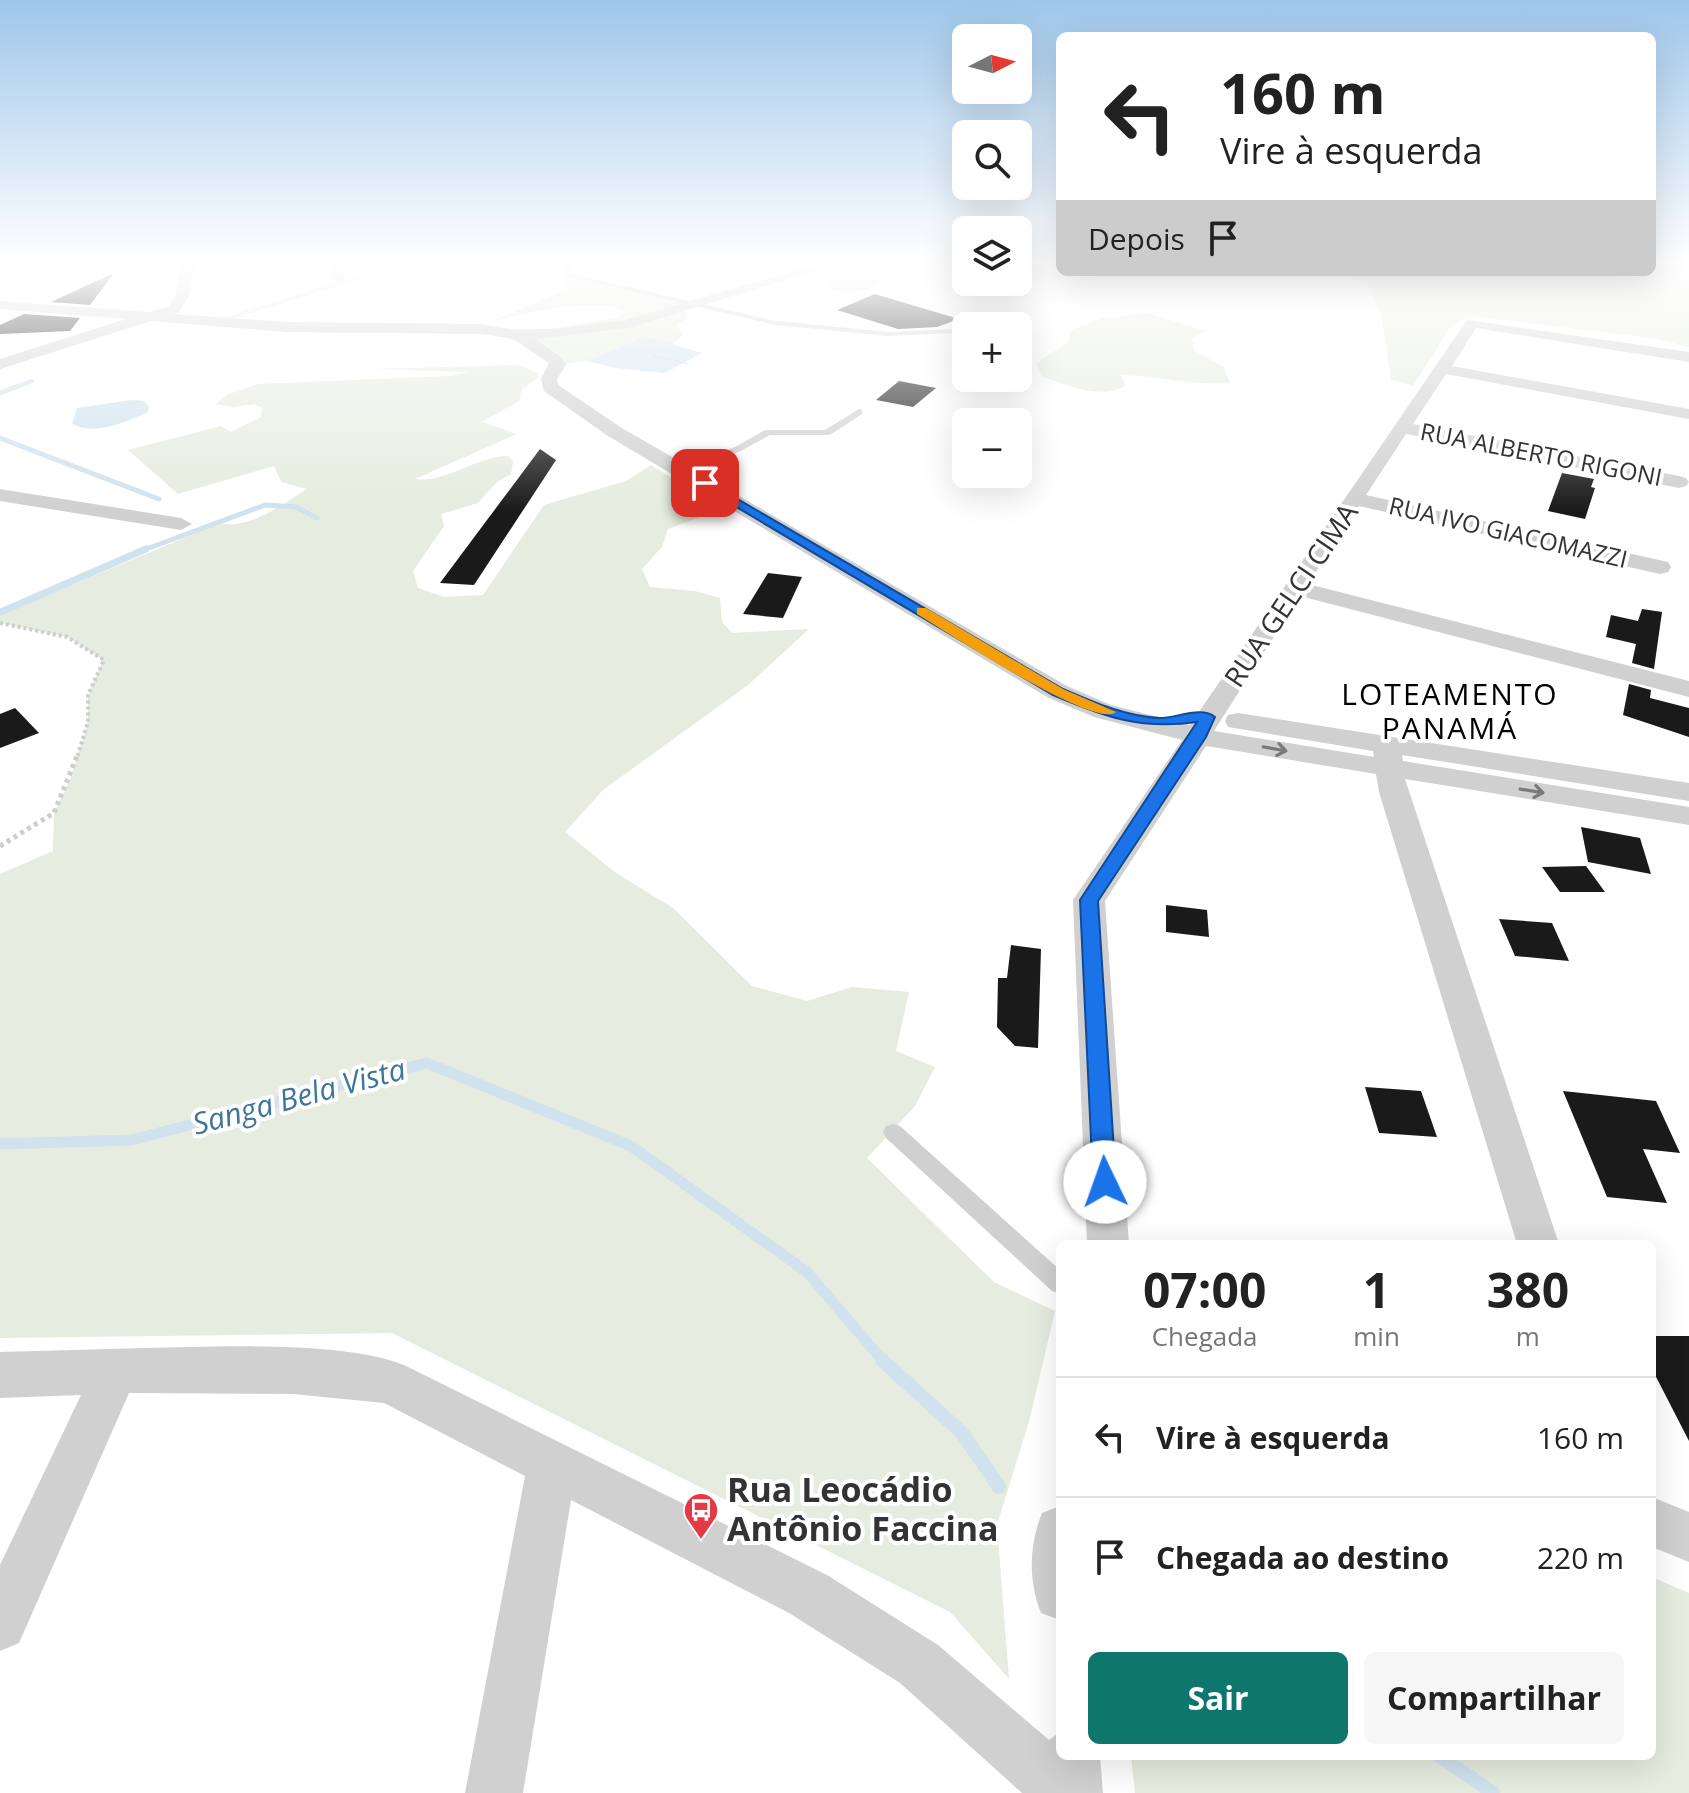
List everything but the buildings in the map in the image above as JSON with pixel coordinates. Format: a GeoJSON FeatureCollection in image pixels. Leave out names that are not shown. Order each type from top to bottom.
{"type":"FeatureCollection","features":[{"type":"Feature","properties":{"kind":"street"},"geometry":{"type":"LineString","coordinates":[[0,364],[67,344]]}},
{"type":"Feature","properties":{"kind":"street"},"geometry":{"type":"LineString","coordinates":[[531,344],[558,365],[549,379],[558,395],[1058,692],[1103,711],[1159,723],[1388,756],[1689,792]]}},
{"type":"Feature","properties":{"kind":"street","name":"RUA GELCI CIMA"},"geometry":{"type":"LineString","coordinates":[[1108,1240],[1089,900],[1459,344]]}},
{"type":"Feature","properties":{"kind":"street","name":"RUA GELCI CIMA"},"geometry":{"type":"LineString","coordinates":[[1604,344],[1689,357]]}},
{"type":"Feature","properties":{"kind":"street"},"geometry":{"type":"LineString","coordinates":[[1443,369],[1689,414]]}},
{"type":"Feature","properties":{"kind":"street","name":"RUA ALBERTO RIGONI"},"geometry":{"type":"LineString","coordinates":[[1403,428],[1679,482]]}},
{"type":"Feature","properties":{"kind":"street"},"geometry":{"type":"LineString","coordinates":[[0,495],[181,524]]}},
{"type":"Feature","properties":{"kind":"street","name":"RUA IVO GIACOMAZZI"},"geometry":{"type":"LineString","coordinates":[[1356,499],[1660,567]]}},
{"type":"Feature","properties":{"kind":"street"},"geometry":{"type":"LineString","coordinates":[[1295,588],[1689,689]]}},
{"type":"Feature","properties":{"kind":"street"},"geometry":{"type":"LineString","coordinates":[[1388,756],[1689,816]]}},
{"type":"Feature","properties":{"kind":"street"},"geometry":{"type":"LineString","coordinates":[[1388,756],[1393,792],[1537,1240]]}},
{"type":"Feature","properties":{"kind":"street"},"geometry":{"type":"LineString","coordinates":[[0,1375],[115,1372],[340,1374],[388,1381],[808,1594],[919,1664],[1066,1793]]}},
{"type":"Feature","properties":{"kind":"street"},"geometry":{"type":"LineString","coordinates":[[0,1624],[115,1372]]}},
{"type":"Feature","properties":{"kind":"street"},"geometry":{"type":"LineString","coordinates":[[494,1793],[552,1464]]}},
{"type":"Feature","properties":{"kind":"street"},"geometry":{"type":"LineString","coordinates":[[1656,1524],[1689,1537]]}},
{"type":"Feature","properties":{"kind":"street"},"geometry":{"type":"LineString","coordinates":[[1071,1760],[1074,1793]]}},
{"type":"Feature","properties":{"kind":"lane"},"geometry":{"type":"LineString","coordinates":[[680,469],[738,449],[768,432],[827,433],[859,412]]}},
{"type":"Feature","properties":{"kind":"lane"},"geometry":{"type":"LineString","coordinates":[[893,1132],[1056,1280]]}},
{"type":"Feature","properties":{"kind":"path"},"geometry":{"type":"LineString","coordinates":[[654,356],[689,364]]}},
{"type":"Feature","properties":{"kind":"path"},"geometry":{"type":"LineString","coordinates":[[0,623],[67,637],[104,660],[88,695],[88,722],[70,780],[54,813],[0,846]]}},
{"type":"Feature","properties":{"kind":"shaded area"},"geometry":{"type":"Polygon","coordinates":[[[530,344],[628,344],[586,361],[558,365],[530,344]]]}},
{"type":"Feature","properties":{"kind":"shaded area"},"geometry":{"type":"Polygon","coordinates":[[[1066,344],[1193,344],[1194,351],[1224,367],[1230,383],[1121,375],[1125,386],[1105,392],[1094,391],[1042,377],[1036,363],[1066,344]]]}},
{"type":"Feature","properties":{"kind":"shaded area"},"geometry":{"type":"Polygon","coordinates":[[[1386,344],[1440,344],[1413,386],[1391,379],[1386,344]]]}},
{"type":"Feature","properties":{"kind":"shaded area"},"geometry":{"type":"Polygon","coordinates":[[[518,365],[538,373],[538,378],[522,389],[519,401],[482,422],[517,434],[415,479],[439,477],[497,457],[509,456],[513,462],[511,474],[496,483],[478,503],[441,514],[444,526],[413,571],[418,588],[444,597],[483,595],[544,505],[626,481],[651,465],[721,509],[668,529],[662,547],[642,569],[650,587],[695,591],[720,598],[722,622],[732,633],[809,629],[748,685],[603,790],[565,832],[616,873],[673,908],[752,986],[807,1001],[852,987],[909,992],[896,1051],[935,1067],[915,1106],[867,1158],[994,1282],[1055,1311],[1030,1418],[997,1525],[1009,1679],[950,1612],[392,1333],[0,1338],[0,874],[53,851],[54,813],[70,780],[88,722],[88,695],[103,660],[67,637],[0,623],[0,615],[220,523],[242,523],[254,519],[307,489],[281,482],[274,466],[178,494],[128,450],[221,426],[230,432],[261,417],[262,408],[255,404],[233,407],[216,404],[228,394],[258,384],[448,376],[470,372],[372,369],[518,365]]]}},
{"type":"Feature","properties":{"kind":"shaded area"},"geometry":{"type":"Polygon","coordinates":[[[1656,1579],[1689,1593],[1689,1793],[1135,1793],[1131,1760],[1656,1760],[1656,1579]]]}},
{"type":"Feature","properties":{"kind":"water"},"geometry":{"type":"Polygon","coordinates":[[[628,344],[671,344],[702,353],[665,373],[616,368],[586,361],[628,344]]]}},
{"type":"Feature","properties":{"kind":"water"},"geometry":{"type":"Polygon","coordinates":[[[144,401],[149,407],[148,412],[100,428],[90,429],[72,424],[77,408],[144,401]]]}},
{"type":"Feature","properties":{"kind":"waterway"},"geometry":{"type":"LineString","coordinates":[[13,388],[32,381]]}},
{"type":"Feature","properties":{"kind":"waterway"},"geometry":{"type":"LineString","coordinates":[[0,393],[18,386]]}},
{"type":"Feature","properties":{"kind":"waterway"},"geometry":{"type":"LineString","coordinates":[[0,438],[159,499]]}},
{"type":"Feature","properties":{"kind":"waterway"},"geometry":{"type":"LineString","coordinates":[[144,550],[265,505],[296,507],[317,518]]}},
{"type":"Feature","properties":{"kind":"waterway"},"geometry":{"type":"LineString","coordinates":[[1,612],[144,550]]}},
{"type":"Feature","properties":{"kind":"waterway","name":"Sanga Bela Vista"},"geometry":{"type":"LineString","coordinates":[[0,1144],[132,1140],[427,1063],[631,1146],[807,1272],[883,1361]]}},
{"type":"Feature","properties":{"kind":"waterway"},"geometry":{"type":"LineString","coordinates":[[883,1361],[962,1433],[999,1487]]}},
{"type":"Feature","properties":{"kind":"waterway"},"geometry":{"type":"LineString","coordinates":[[1446,1760],[1493,1793]]}},
{"type":"Feature","properties":{"kind":"slow traffic"},"geometry":{"type":"LineString","coordinates":[[922,611],[1058,692],[1108,712]]}},
{"type":"Feature","properties":{"kind":"place","name":"Rua Leocádio Antônio Faccina"},"geometry":{"type":"Point","coordinates":[701,1541]}},
{"type":"Feature","properties":{"kind":"district","name":"LOTEAMENTO PANAMÁ"},"geometry":{"type":"Point","coordinates":[1450,712]}},
{"type":"Feature","properties":{"kind":"route"},"geometry":{"type":"LineString","coordinates":[[705,483],[1058,692],[1103,711],[1159,723],[1207,717],[1198,737],[1089,900],[1105,1182]]}}]}
